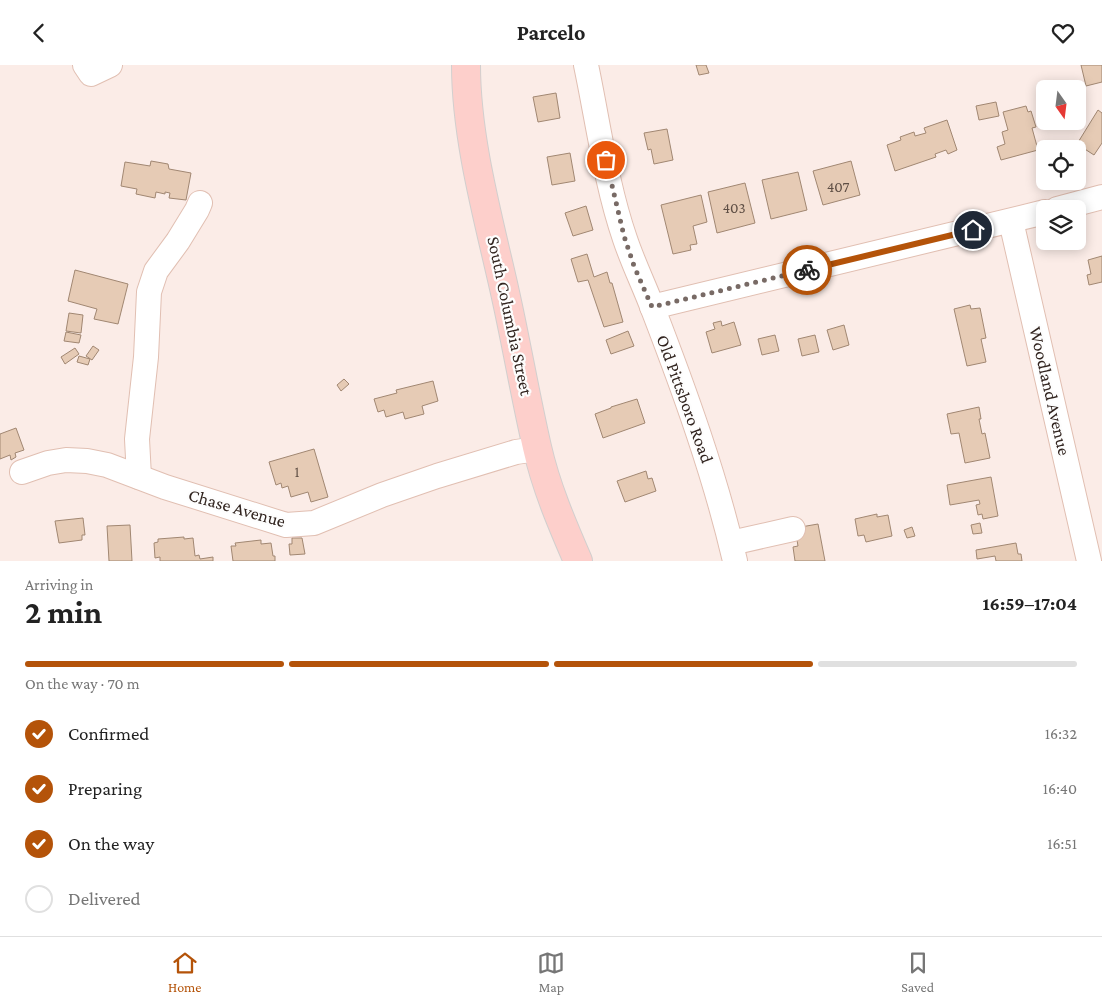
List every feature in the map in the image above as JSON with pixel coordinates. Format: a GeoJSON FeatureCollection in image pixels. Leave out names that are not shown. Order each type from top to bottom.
{"type":"FeatureCollection","features":[{"type":"Feature","properties":{"kind":"main road","name":"South Columbia Street"},"geometry":{"type":"LineString","coordinates":[[466,65],[466,90],[480,177],[537,449],[557,511],[578,561]]}},
{"type":"Feature","properties":{"kind":"street"},"geometry":{"type":"LineString","coordinates":[[85,65],[91,74],[110,65]]}},
{"type":"Feature","properties":{"kind":"street","name":"Old Pittsboro Road"},"geometry":{"type":"LineString","coordinates":[[586,65],[608,175],[624,236],[700,438],[722,506],[733,552]]}},
{"type":"Feature","properties":{"kind":"street"},"geometry":{"type":"LineString","coordinates":[[1086,201],[1102,197]]}},
{"type":"Feature","properties":{"kind":"street"},"geometry":{"type":"LineString","coordinates":[[139,477],[136,439],[146,357],[150,292],[156,271],[178,241],[200,203]]}},
{"type":"Feature","properties":{"kind":"street"},"geometry":{"type":"LineString","coordinates":[[652,307],[1036,214]]}},
{"type":"Feature","properties":{"kind":"street","name":"Woodland Avenue"},"geometry":{"type":"LineString","coordinates":[[1011,221],[1089,561]]}},
{"type":"Feature","properties":{"kind":"street","name":"Chase Avenue"},"geometry":{"type":"LineString","coordinates":[[22,472],[48,463],[66,460],[107,465],[286,525],[314,523],[382,495],[428,479],[516,452],[537,449]]}},
{"type":"Feature","properties":{"kind":"street"},"geometry":{"type":"LineString","coordinates":[[733,552],[793,529]]}},
{"type":"Feature","properties":{"kind":"building"},"geometry":{"type":"Polygon","coordinates":[[[696,65],[706,65],[709,73],[699,75],[696,65]]]}},
{"type":"Feature","properties":{"kind":"building"},"geometry":{"type":"Polygon","coordinates":[[[1081,65],[1102,65],[1102,82],[1086,86],[1081,65]]]}},
{"type":"Feature","properties":{"kind":"building"},"geometry":{"type":"Polygon","coordinates":[[[556,93],[560,118],[538,122],[533,97],[556,93]]]}},
{"type":"Feature","properties":{"kind":"building"},"geometry":{"type":"Polygon","coordinates":[[[996,102],[999,116],[979,120],[976,106],[996,102]]]}},
{"type":"Feature","properties":{"kind":"building"},"geometry":{"type":"Polygon","coordinates":[[[1026,106],[1028,112],[1031,111],[1036,127],[1032,128],[1036,151],[1001,160],[997,147],[1005,144],[1002,132],[1008,130],[1003,112],[1026,106]]]}},
{"type":"Feature","properties":{"kind":"building"},"geometry":{"type":"Polygon","coordinates":[[[1098,110],[1102,113],[1102,143],[1094,155],[1086,150],[1086,140],[1079,140],[1098,110]]]}},
{"type":"Feature","properties":{"kind":"building"},"geometry":{"type":"Polygon","coordinates":[[[947,120],[957,150],[948,154],[946,150],[935,154],[936,157],[895,171],[887,145],[901,140],[900,137],[914,132],[915,136],[926,133],[924,128],[947,120]]]}},
{"type":"Feature","properties":{"kind":"building"},"geometry":{"type":"Polygon","coordinates":[[[667,129],[673,160],[654,164],[651,149],[648,150],[644,133],[667,129]]]}},
{"type":"Feature","properties":{"kind":"building"},"geometry":{"type":"Polygon","coordinates":[[[570,153],[575,181],[552,185],[547,157],[570,153]]]}},
{"type":"Feature","properties":{"kind":"building"},"geometry":{"type":"Polygon","coordinates":[[[151,161],[168,164],[169,169],[191,173],[186,200],[169,198],[170,193],[165,192],[165,194],[156,192],[155,198],[136,194],[137,189],[121,186],[125,162],[150,166],[151,161]]]}},
{"type":"Feature","properties":{"kind":"building"},"geometry":{"type":"Polygon","coordinates":[[[851,161],[860,195],[823,205],[813,171],[851,161]]]}},
{"type":"Feature","properties":{"kind":"building"},"geometry":{"type":"Polygon","coordinates":[[[798,172],[807,210],[771,219],[762,180],[798,172]]]}},
{"type":"Feature","properties":{"kind":"building"},"geometry":{"type":"Polygon","coordinates":[[[745,183],[755,223],[717,233],[708,192],[745,183]]]}},
{"type":"Feature","properties":{"kind":"building"},"geometry":{"type":"Polygon","coordinates":[[[701,195],[707,222],[693,226],[697,244],[690,245],[691,250],[673,254],[661,205],[701,195]]]}},
{"type":"Feature","properties":{"kind":"building"},"geometry":{"type":"Polygon","coordinates":[[[586,206],[593,230],[573,236],[565,213],[586,206]]]}},
{"type":"Feature","properties":{"kind":"building"},"geometry":{"type":"Polygon","coordinates":[[[587,254],[594,277],[607,272],[623,322],[604,327],[588,280],[578,282],[571,259],[587,254]]]}},
{"type":"Feature","properties":{"kind":"building"},"geometry":{"type":"Polygon","coordinates":[[[1102,256],[1102,282],[1089,285],[1087,275],[1091,274],[1088,260],[1102,256]]]}},
{"type":"Feature","properties":{"kind":"building"},"geometry":{"type":"Polygon","coordinates":[[[75,270],[128,284],[118,324],[94,319],[97,309],[68,301],[75,270]]]}},
{"type":"Feature","properties":{"kind":"building"},"geometry":{"type":"Polygon","coordinates":[[[970,305],[971,309],[980,308],[986,338],[981,339],[986,362],[967,366],[954,309],[970,305]]]}},
{"type":"Feature","properties":{"kind":"building"},"geometry":{"type":"Polygon","coordinates":[[[69,313],[83,315],[81,333],[66,331],[69,313]]]}},
{"type":"Feature","properties":{"kind":"building"},"geometry":{"type":"Polygon","coordinates":[[[721,321],[722,326],[734,322],[741,345],[712,353],[706,332],[715,329],[713,323],[721,321]]]}},
{"type":"Feature","properties":{"kind":"building"},"geometry":{"type":"Polygon","coordinates":[[[844,325],[849,345],[833,350],[827,330],[844,325]]]}},
{"type":"Feature","properties":{"kind":"building"},"geometry":{"type":"Polygon","coordinates":[[[628,331],[634,346],[611,354],[606,340],[628,331]]]}},
{"type":"Feature","properties":{"kind":"building"},"geometry":{"type":"Polygon","coordinates":[[[66,332],[81,335],[79,343],[64,341],[66,332]]]}},
{"type":"Feature","properties":{"kind":"building"},"geometry":{"type":"Polygon","coordinates":[[[775,335],[779,351],[762,355],[758,339],[775,335]]]}},
{"type":"Feature","properties":{"kind":"building"},"geometry":{"type":"Polygon","coordinates":[[[815,335],[819,352],[802,356],[798,339],[815,335]]]}},
{"type":"Feature","properties":{"kind":"building"},"geometry":{"type":"Polygon","coordinates":[[[93,346],[99,350],[92,360],[86,356],[93,346]]]}},
{"type":"Feature","properties":{"kind":"building"},"geometry":{"type":"Polygon","coordinates":[[[75,348],[79,354],[65,364],[61,357],[75,348]]]}},
{"type":"Feature","properties":{"kind":"building"},"geometry":{"type":"Polygon","coordinates":[[[79,356],[90,359],[88,365],[77,362],[79,356]]]}},
{"type":"Feature","properties":{"kind":"building"},"geometry":{"type":"Polygon","coordinates":[[[344,379],[349,384],[341,391],[337,385],[344,379]]]}},
{"type":"Feature","properties":{"kind":"building"},"geometry":{"type":"Polygon","coordinates":[[[433,381],[438,401],[422,406],[424,414],[405,419],[403,412],[386,417],[384,410],[378,412],[374,399],[397,393],[396,390],[433,381]]]}},
{"type":"Feature","properties":{"kind":"building"},"geometry":{"type":"Polygon","coordinates":[[[637,399],[645,423],[603,438],[595,414],[637,399]]]}},
{"type":"Feature","properties":{"kind":"building"},"geometry":{"type":"Polygon","coordinates":[[[979,407],[982,434],[985,433],[990,458],[965,463],[959,433],[951,434],[947,414],[979,407]]]}},
{"type":"Feature","properties":{"kind":"building"},"geometry":{"type":"Polygon","coordinates":[[[16,428],[24,450],[15,453],[16,457],[11,460],[10,455],[0,459],[0,434],[16,428]]]}},
{"type":"Feature","properties":{"kind":"building"},"geometry":{"type":"Polygon","coordinates":[[[314,449],[328,497],[311,502],[308,492],[291,497],[288,486],[282,488],[281,483],[276,485],[269,462],[314,449]]]}},
{"type":"Feature","properties":{"kind":"building"},"geometry":{"type":"Polygon","coordinates":[[[646,471],[648,479],[652,478],[656,491],[625,502],[617,481],[646,471]]]}},
{"type":"Feature","properties":{"kind":"building"},"geometry":{"type":"Polygon","coordinates":[[[991,477],[998,516],[983,519],[982,514],[978,515],[976,505],[980,504],[979,500],[950,505],[947,485],[991,477]]]}},
{"type":"Feature","properties":{"kind":"building"},"geometry":{"type":"Polygon","coordinates":[[[877,514],[877,517],[888,515],[892,536],[866,542],[864,535],[858,536],[855,519],[877,514]]]}},
{"type":"Feature","properties":{"kind":"building"},"geometry":{"type":"Polygon","coordinates":[[[83,518],[85,535],[82,535],[82,540],[59,543],[55,521],[83,518]]]}},
{"type":"Feature","properties":{"kind":"building"},"geometry":{"type":"Polygon","coordinates":[[[980,523],[982,533],[973,534],[971,525],[980,523]]]}},
{"type":"Feature","properties":{"kind":"building"},"geometry":{"type":"Polygon","coordinates":[[[818,524],[825,561],[795,561],[793,547],[798,546],[795,528],[818,524]]]}},
{"type":"Feature","properties":{"kind":"building"},"geometry":{"type":"Polygon","coordinates":[[[130,525],[132,561],[109,561],[107,526],[130,525]]]}},
{"type":"Feature","properties":{"kind":"building"},"geometry":{"type":"Polygon","coordinates":[[[912,527],[915,536],[907,538],[904,530],[912,527]]]}},
{"type":"Feature","properties":{"kind":"building"},"geometry":{"type":"Polygon","coordinates":[[[184,537],[184,539],[193,538],[195,556],[199,555],[200,559],[213,557],[213,561],[160,561],[160,557],[155,558],[154,543],[158,542],[158,539],[184,537]]]}},
{"type":"Feature","properties":{"kind":"building"},"geometry":{"type":"Polygon","coordinates":[[[292,538],[302,538],[305,554],[290,555],[289,544],[292,544],[292,538]]]}},
{"type":"Feature","properties":{"kind":"building"},"geometry":{"type":"Polygon","coordinates":[[[261,540],[261,544],[271,543],[275,561],[233,561],[231,546],[236,546],[235,543],[261,540]]]}},
{"type":"Feature","properties":{"kind":"building"},"geometry":{"type":"Polygon","coordinates":[[[1016,543],[1018,554],[1021,554],[1022,561],[996,561],[995,556],[977,559],[976,550],[1016,543]]]}},
{"type":"Feature","properties":{"kind":"way so far"},"geometry":{"type":"LineString","coordinates":[[606,160],[608,175],[624,236],[634,266],[652,307],[807,270]]}},
{"type":"Feature","properties":{"kind":"route"},"geometry":{"type":"LineString","coordinates":[[807,270],[973,230]]}}]}
